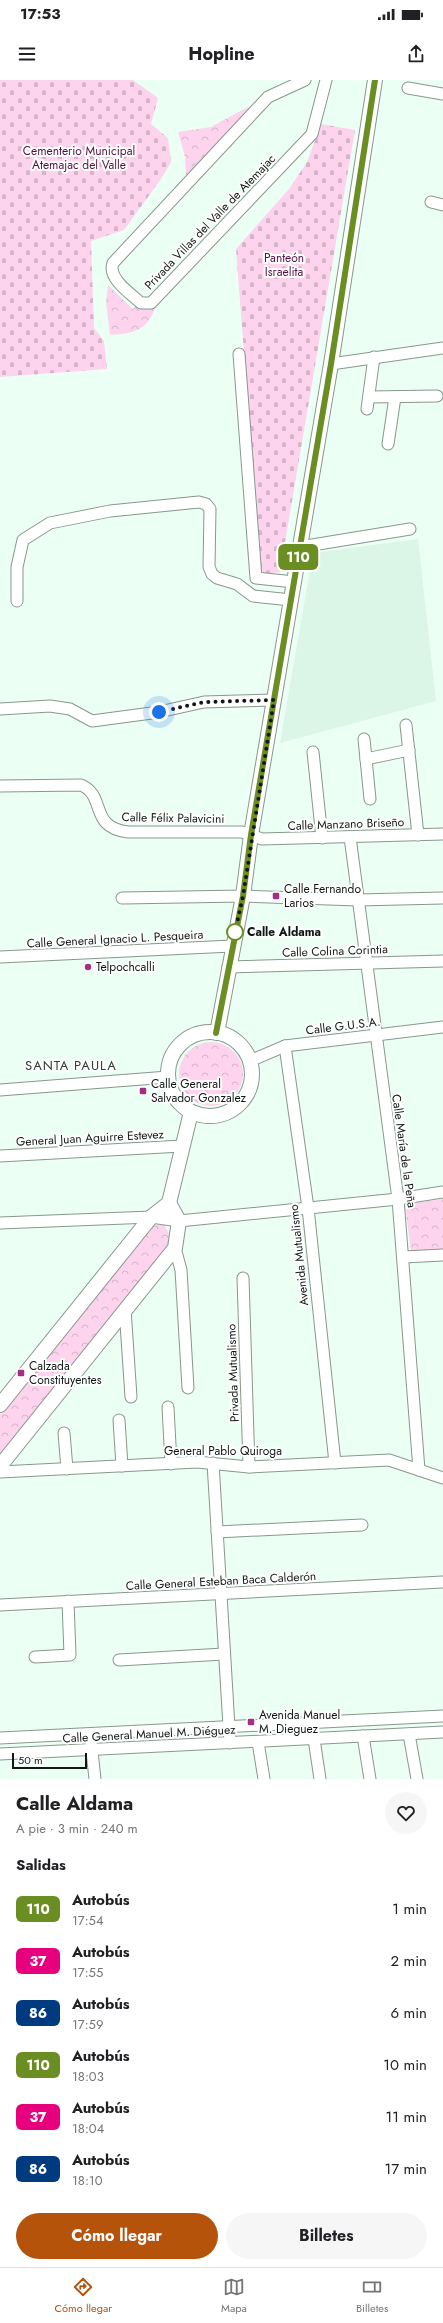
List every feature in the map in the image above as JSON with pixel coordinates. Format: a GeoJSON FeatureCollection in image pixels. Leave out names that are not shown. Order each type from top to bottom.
{"type":"FeatureCollection","features":[{"type":"Feature","properties":{"kind":"street","name":"Privada Villas del Valle de Atemajac"},"geometry":{"type":"LineString","coordinates":[[305,80],[268,97],[113,263],[112,270],[115,278],[141,303],[151,303],[312,134],[326,80]]}},
{"type":"Feature","properties":{"kind":"street"},"geometry":{"type":"LineString","coordinates":[[216,1033],[243,896],[251,835],[331,364],[375,80]]}},
{"type":"Feature","properties":{"kind":"street"},"geometry":{"type":"LineString","coordinates":[[408,88],[443,94]]}},
{"type":"Feature","properties":{"kind":"street"},"geometry":{"type":"LineString","coordinates":[[431,202],[443,205]]}},
{"type":"Feature","properties":{"kind":"street"},"geometry":{"type":"LineString","coordinates":[[331,364],[443,348]]}},
{"type":"Feature","properties":{"kind":"street"},"geometry":{"type":"LineString","coordinates":[[239,354],[256,578],[294,582]]}},
{"type":"Feature","properties":{"kind":"street"},"geometry":{"type":"LineString","coordinates":[[367,410],[374,358]]}},
{"type":"Feature","properties":{"kind":"street"},"geometry":{"type":"LineString","coordinates":[[369,397],[438,396]]}},
{"type":"Feature","properties":{"kind":"street"},"geometry":{"type":"LineString","coordinates":[[388,444],[395,397]]}},
{"type":"Feature","properties":{"kind":"street"},"geometry":{"type":"LineString","coordinates":[[17,601],[17,567],[23,540],[50,523],[110,511],[199,502],[206,504],[210,509],[209,568],[212,574],[217,578],[237,584],[253,596],[291,600]]}},
{"type":"Feature","properties":{"kind":"street"},"geometry":{"type":"LineString","coordinates":[[300,548],[410,529]]}},
{"type":"Feature","properties":{"kind":"street"},"geometry":{"type":"LineString","coordinates":[[0,708],[50,706],[70,708],[92,721],[159,712],[204,702],[274,700]]}},
{"type":"Feature","properties":{"kind":"street"},"geometry":{"type":"LineString","coordinates":[[406,725],[418,835]]}},
{"type":"Feature","properties":{"kind":"street"},"geometry":{"type":"LineString","coordinates":[[364,739],[370,798]]}},
{"type":"Feature","properties":{"kind":"street"},"geometry":{"type":"LineString","coordinates":[[366,759],[409,750]]}},
{"type":"Feature","properties":{"kind":"street"},"geometry":{"type":"LineString","coordinates":[[313,752],[322,838]]}},
{"type":"Feature","properties":{"kind":"street","name":"Calle Félix Palavicini"},"geometry":{"type":"LineString","coordinates":[[0,786],[81,786],[88,788],[105,824],[115,831],[242,832],[251,835]]}},
{"type":"Feature","properties":{"kind":"street","name":"Calle Manzano Briseño"},"geometry":{"type":"LineString","coordinates":[[251,835],[262,839],[443,834]]}},
{"type":"Feature","properties":{"kind":"street","name":"Calle María de la Peña"},"geometry":{"type":"LineString","coordinates":[[350,837],[375,1035],[398,1199],[404,1257],[420,1470]]}},
{"type":"Feature","properties":{"kind":"street"},"geometry":{"type":"LineString","coordinates":[[122,898],[243,896],[358,900],[443,898]]}},
{"type":"Feature","properties":{"kind":"street","name":"Calle General Ignacio L. Pesqueira"},"geometry":{"type":"LineString","coordinates":[[0,957],[232,946]]}},
{"type":"Feature","properties":{"kind":"street","name":"Calle Colina Corintia"},"geometry":{"type":"LineString","coordinates":[[228,967],[443,961]]}},
{"type":"Feature","properties":{"kind":"street","name":"Calle G.U.S.A."},"geometry":{"type":"LineString","coordinates":[[250,1061],[285,1046],[443,1027]]}},
{"type":"Feature","properties":{"kind":"street"},"geometry":{"type":"LineString","coordinates":[[204,1032],[216,1033],[237,1042],[250,1061],[252,1075],[249,1089],[242,1102],[232,1111],[219,1116],[204,1116],[191,1112],[175,1098],[168,1077],[169,1064],[181,1043],[192,1036],[204,1032]]}},
{"type":"Feature","properties":{"kind":"street","name":"Avenida Mutualismo"},"geometry":{"type":"LineString","coordinates":[[285,1046],[308,1208],[335,1463]]}},
{"type":"Feature","properties":{"kind":"street"},"geometry":{"type":"LineString","coordinates":[[0,1090],[168,1077]]}},
{"type":"Feature","properties":{"kind":"street"},"geometry":{"type":"LineString","coordinates":[[0,1405],[151,1216],[169,1203],[191,1112]]}},
{"type":"Feature","properties":{"kind":"street","name":"General Juan Aguirre Estevez"},"geometry":{"type":"LineString","coordinates":[[0,1156],[182,1146]]}},
{"type":"Feature","properties":{"kind":"street"},"geometry":{"type":"LineString","coordinates":[[0,1223],[151,1216],[179,1221],[398,1199],[443,1192]]}},
{"type":"Feature","properties":{"kind":"street"},"geometry":{"type":"LineString","coordinates":[[169,1203],[179,1221],[175,1248],[181,1270],[188,1388]]}},
{"type":"Feature","properties":{"kind":"street"},"geometry":{"type":"LineString","coordinates":[[0,1466],[175,1248]]}},
{"type":"Feature","properties":{"kind":"street"},"geometry":{"type":"LineString","coordinates":[[404,1257],[443,1255]]}},
{"type":"Feature","properties":{"kind":"street","name":"Privada Mutualismo"},"geometry":{"type":"LineString","coordinates":[[243,1278],[249,1466]]}},
{"type":"Feature","properties":{"kind":"street"},"geometry":{"type":"LineString","coordinates":[[125,1309],[131,1397]]}},
{"type":"Feature","properties":{"kind":"street"},"geometry":{"type":"LineString","coordinates":[[168,1407],[171,1464]]}},
{"type":"Feature","properties":{"kind":"street"},"geometry":{"type":"LineString","coordinates":[[119,1420],[122,1466]]}},
{"type":"Feature","properties":{"kind":"street"},"geometry":{"type":"LineString","coordinates":[[64,1433],[67,1469]]}},
{"type":"Feature","properties":{"kind":"street","name":"General Pablo Quiroga"},"geometry":{"type":"LineString","coordinates":[[0,1472],[171,1464],[213,1463],[249,1466],[389,1460],[443,1478]]}},
{"type":"Feature","properties":{"kind":"street"},"geometry":{"type":"LineString","coordinates":[[213,1463],[230,1743]]}},
{"type":"Feature","properties":{"kind":"street"},"geometry":{"type":"LineString","coordinates":[[217,1532],[362,1525]]}},
{"type":"Feature","properties":{"kind":"street","name":"Calle General Esteban Baca Calderón"},"geometry":{"type":"LineString","coordinates":[[0,1605],[443,1582]]}},
{"type":"Feature","properties":{"kind":"street"},"geometry":{"type":"LineString","coordinates":[[35,1657],[70,1655],[68,1602]]}},
{"type":"Feature","properties":{"kind":"street"},"geometry":{"type":"LineString","coordinates":[[118,1660],[224,1654]]}},
{"type":"Feature","properties":{"kind":"street","name":"Calle General Manuel M. Diéguez"},"geometry":{"type":"LineString","coordinates":[[0,1738],[443,1716]]}},
{"type":"Feature","properties":{"kind":"street","name":"Calle General Manuel M. Diéguez"},"geometry":{"type":"LineString","coordinates":[[0,1754],[443,1732]]}},
{"type":"Feature","properties":{"kind":"street"},"geometry":{"type":"LineString","coordinates":[[90,1734],[95,1779]]}},
{"type":"Feature","properties":{"kind":"street"},"geometry":{"type":"LineString","coordinates":[[410,1734],[417,1779]]}},
{"type":"Feature","properties":{"kind":"street"},"geometry":{"type":"LineString","coordinates":[[363,1736],[370,1779]]}},
{"type":"Feature","properties":{"kind":"street"},"geometry":{"type":"LineString","coordinates":[[314,1739],[320,1779]]}},
{"type":"Feature","properties":{"kind":"street"},"geometry":{"type":"LineString","coordinates":[[258,1742],[264,1779]]}},
{"type":"Feature","properties":{"kind":"shaded area"},"geometry":{"type":"Polygon","coordinates":[[[418,539],[436,701],[280,743],[313,553],[418,539]]]}},
{"type":"Feature","properties":{"kind":"green space","name":"Cementerio Municipal Atemajac del Valle"},"geometry":{"type":"Polygon","coordinates":[[[0,80],[133,80],[158,98],[151,124],[168,138],[171,162],[161,179],[124,230],[91,241],[94,328],[104,341],[107,369],[0,377],[0,80]]]}},
{"type":"Feature","properties":{"kind":"green space"},"geometry":{"type":"Polygon","coordinates":[[[248,107],[252,111],[186,178],[185,157],[178,132],[211,127],[248,107]]]}},
{"type":"Feature","properties":{"kind":"green space","name":"Panteón Israelita"},"geometry":{"type":"Polygon","coordinates":[[[321,124],[355,130],[280,572],[261,574],[236,249],[289,189],[307,162],[321,124]]]}},
{"type":"Feature","properties":{"kind":"green space"},"geometry":{"type":"Polygon","coordinates":[[[108,285],[133,309],[138,303],[156,305],[153,314],[145,325],[139,329],[127,333],[110,335],[106,302],[108,285]]]}},
{"type":"Feature","properties":{"kind":"green space"},"geometry":{"type":"Polygon","coordinates":[[[211,1042],[229,1048],[237,1056],[243,1074],[237,1092],[229,1100],[211,1106],[193,1100],[185,1092],[179,1074],[185,1056],[193,1048],[211,1042]]]}},
{"type":"Feature","properties":{"kind":"green space"},"geometry":{"type":"Polygon","coordinates":[[[443,1199],[443,1250],[411,1253],[405,1204],[443,1199]]]}},
{"type":"Feature","properties":{"kind":"green space"},"geometry":{"type":"Polygon","coordinates":[[[164,1225],[171,1242],[0,1458],[0,1415],[148,1227],[164,1225]]]}},
{"type":"Feature","properties":{"kind":"bus line","name":"110"},"geometry":{"type":"LineString","coordinates":[[216,1033],[243,896],[251,835],[331,364],[375,80]]}},
{"type":"Feature","properties":{"kind":"place","name":"Calle Fernando Larios"},"geometry":{"type":"Point","coordinates":[276,896]}},
{"type":"Feature","properties":{"kind":"place","name":"Calle Aldama"},"geometry":{"type":"Point","coordinates":[235,932]}},
{"type":"Feature","properties":{"kind":"place","name":"Telpochcalli"},"geometry":{"type":"Point","coordinates":[88,967]}},
{"type":"Feature","properties":{"kind":"place","name":"Calle General Salvador Gonzalez"},"geometry":{"type":"Point","coordinates":[143,1091]}},
{"type":"Feature","properties":{"kind":"place","name":"Calzada Constituyentes"},"geometry":{"type":"Point","coordinates":[21,1373]}},
{"type":"Feature","properties":{"kind":"place","name":"Avenida Manuel M. Dieguez"},"geometry":{"type":"Point","coordinates":[251,1722]}},
{"type":"Feature","properties":{"kind":"district","name":"SANTA PAULA"},"geometry":{"type":"Point","coordinates":[71,1065]}},
{"type":"Feature","properties":{"kind":"route"},"geometry":{"type":"LineString","coordinates":[[159,712],[204,702],[274,700],[251,835],[243,896],[235,934],[235,932]]}}]}
